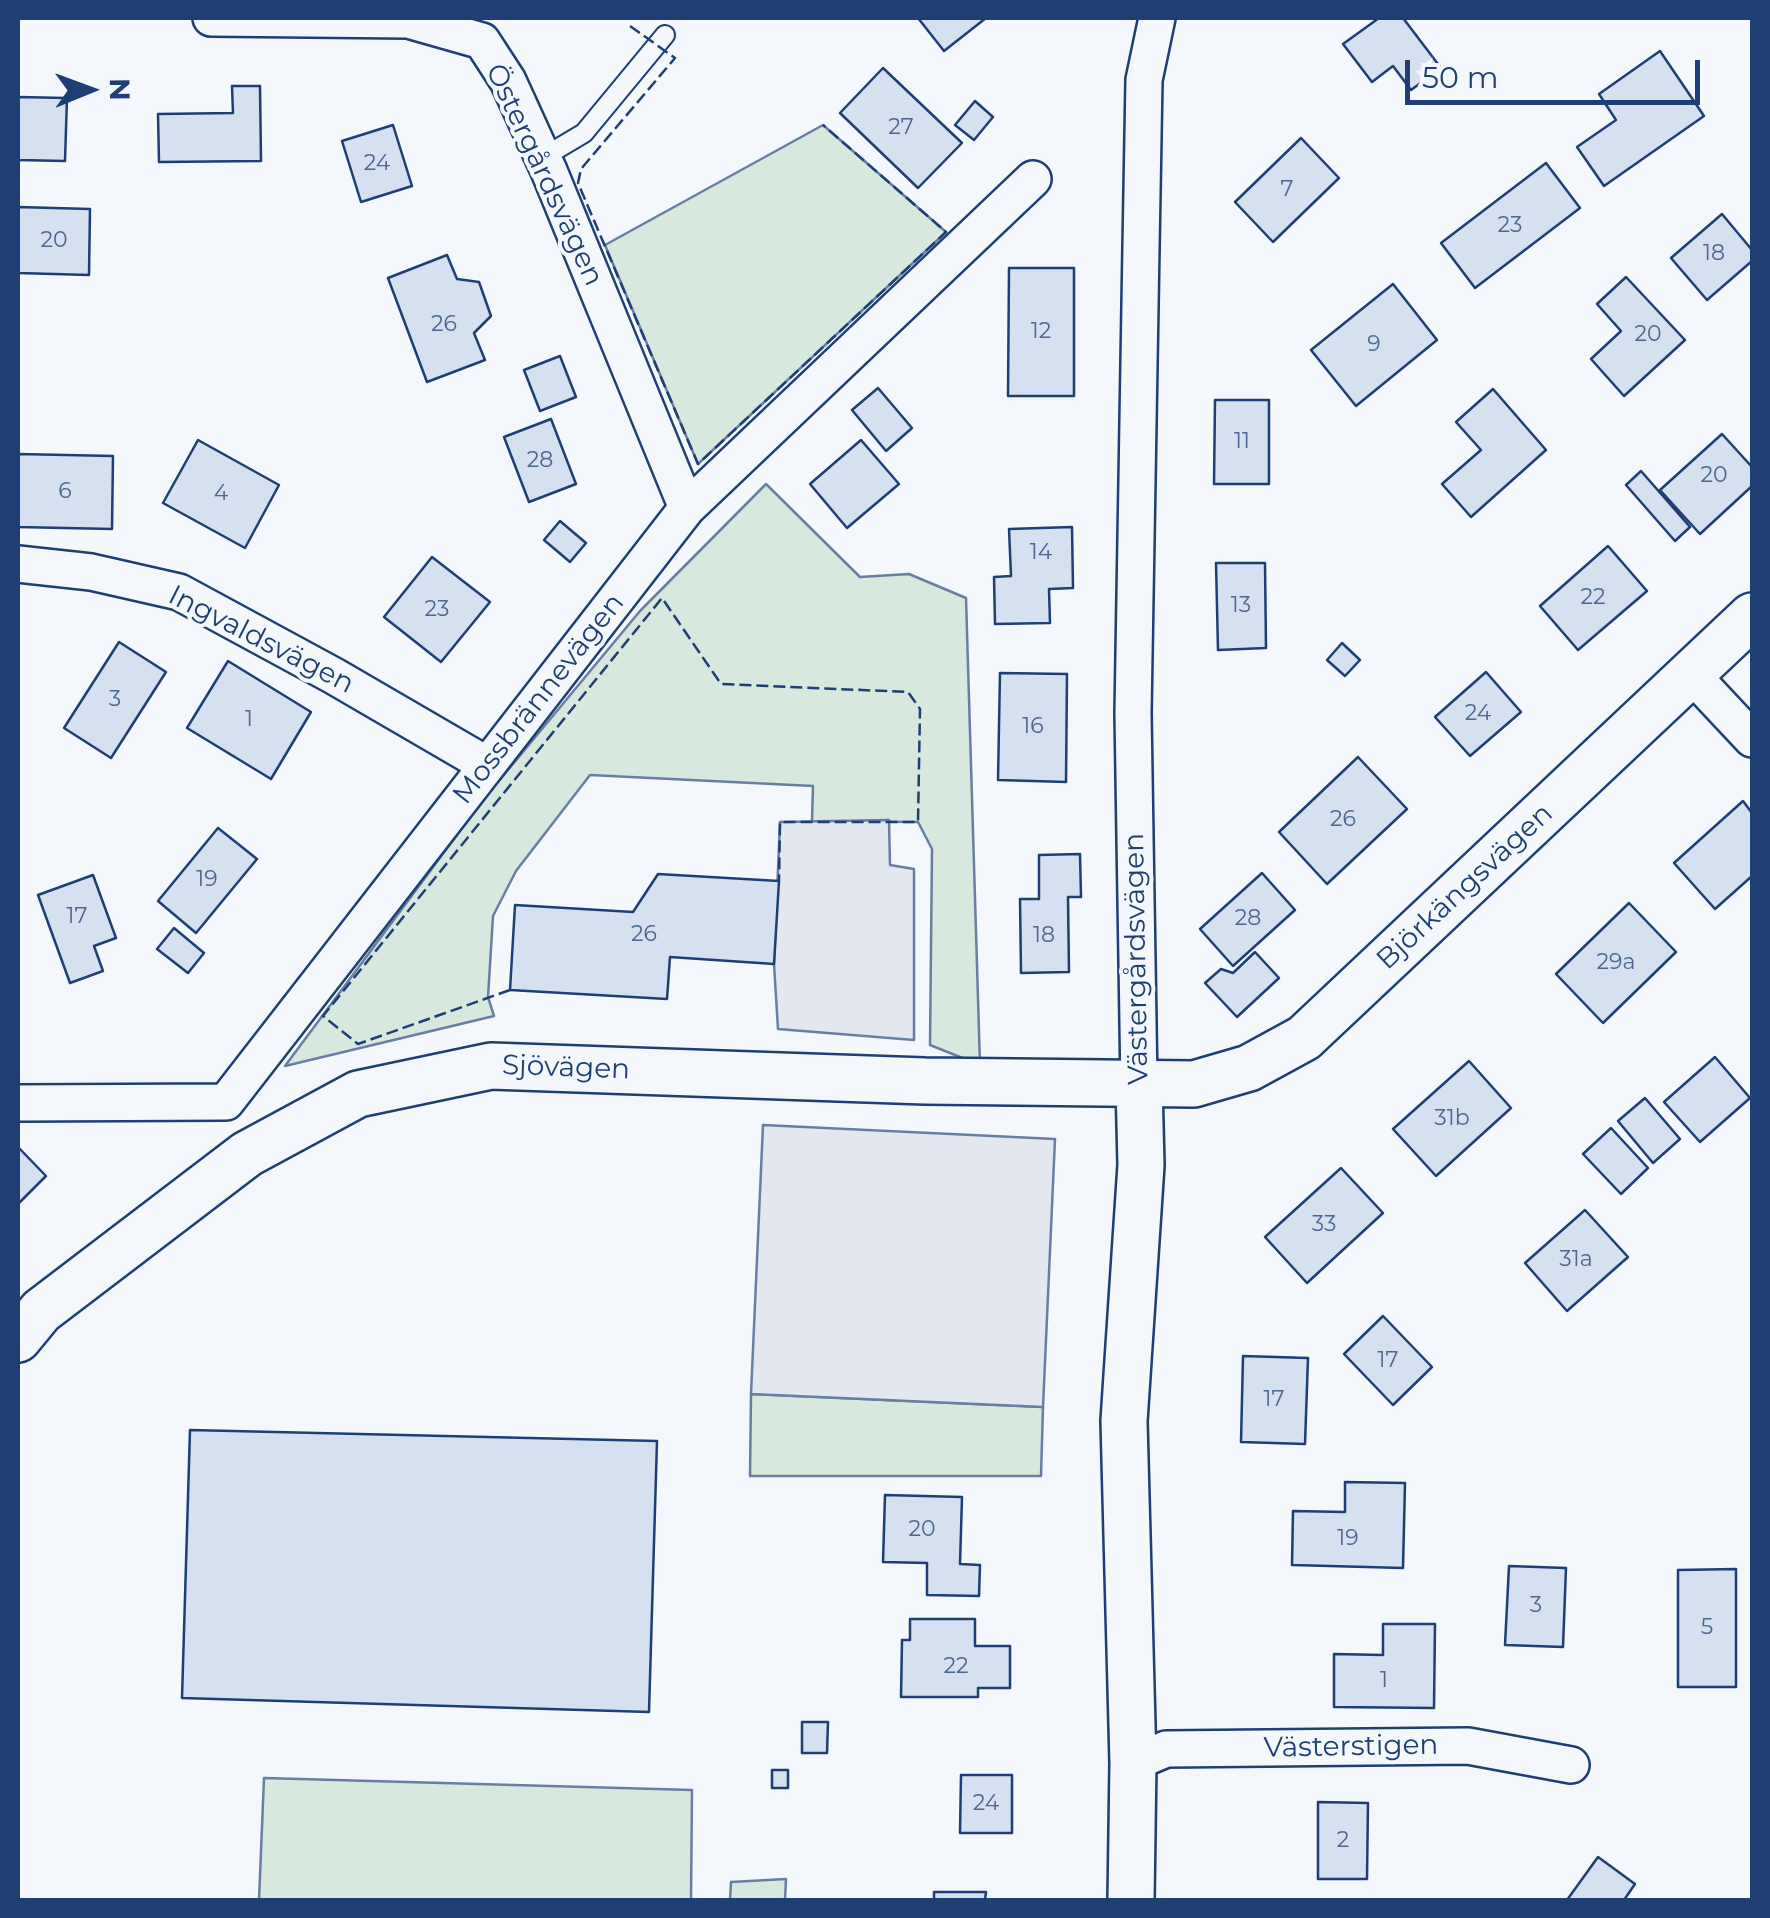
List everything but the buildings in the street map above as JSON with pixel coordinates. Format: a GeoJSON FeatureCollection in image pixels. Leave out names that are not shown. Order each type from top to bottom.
{"type":"FeatureCollection","features":[{"type":"Feature","properties":{"kind":"street","name":"Östergårdsvägen"},"geometry":{"type":"LineString","coordinates":[[211,18],[408,20],[482,41],[508,81],[542,158],[687,508]]}},
{"type":"Feature","properties":{"kind":"street","name":"Västergårdsvägen"},"geometry":{"type":"LineString","coordinates":[[1131,1900],[1133,1764],[1124,1421],[1141,1165],[1134,713],[1144,80],[1157,18]]}},
{"type":"Feature","properties":{"kind":"street","name":"Mossbrännevägen"},"geometry":{"type":"LineString","coordinates":[[18,1103],[226,1102],[687,508],[1033,179]]}},
{"type":"Feature","properties":{"kind":"street","name":"Ingvaldsvägen"},"geometry":{"type":"LineString","coordinates":[[18,564],[91,572],[178,592],[334,676],[487,766]]}},
{"type":"Feature","properties":{"kind":"street","name":"Björkängsvägen"},"geometry":{"type":"LineString","coordinates":[[1138,1085],[1194,1084],[1216,1078],[1249,1068],[1304,1038],[1752,616]]}},
{"type":"Feature","properties":{"kind":"street"},"geometry":{"type":"LineString","coordinates":[[1692,675],[1752,739]]}},
{"type":"Feature","properties":{"kind":"street","name":"Sjövägen"},"geometry":{"type":"LineString","coordinates":[[18,1339],[41,1311],[247,1154],[358,1094],[490,1066],[1138,1085]]}},
{"type":"Feature","properties":{"kind":"street","name":"Västerstigen"},"geometry":{"type":"LineString","coordinates":[[1133,1764],[1166,1750],[1468,1746],[1571,1764]]}},
{"type":"Feature","properties":{"kind":"lane"},"geometry":{"type":"LineString","coordinates":[[542,158],[584,133],[664,35]]}},
{"type":"Feature","properties":{"kind":"shaded area"},"geometry":{"type":"Polygon","coordinates":[[[823,125],[946,232],[698,464],[605,245],[823,125]]]}},
{"type":"Feature","properties":{"kind":"shaded area"},"geometry":{"type":"Polygon","coordinates":[[[766,484],[860,577],[909,574],[966,598],[980,1065],[930,1045],[932,849],[918,822],[812,821],[813,786],[590,775],[516,871],[493,916],[488,997],[494,1016],[285,1066],[483,800],[640,611],[766,484]]]}},
{"type":"Feature","properties":{"kind":"shaded area"},"geometry":{"type":"Polygon","coordinates":[[[889,820],[890,865],[914,869],[914,1040],[778,1029],[774,964],[780,822],[889,820]]]}},
{"type":"Feature","properties":{"kind":"shaded area"},"geometry":{"type":"Polygon","coordinates":[[[763,1125],[1055,1139],[1043,1407],[751,1394],[763,1125]]]}},
{"type":"Feature","properties":{"kind":"shaded area"},"geometry":{"type":"Polygon","coordinates":[[[751,1394],[1043,1407],[1041,1476],[750,1476],[751,1394]]]}},
{"type":"Feature","properties":{"kind":"shaded area"},"geometry":{"type":"Polygon","coordinates":[[[264,1778],[692,1790],[691,1900],[259,1900],[264,1778]]]}},
{"type":"Feature","properties":{"kind":"shaded area"},"geometry":{"type":"Polygon","coordinates":[[[786,1879],[785,1900],[730,1900],[731,1882],[786,1879]]]}},
{"type":"Feature","properties":{"kind":"fence"},"geometry":{"type":"LineString","coordinates":[[630,26],[675,58],[581,169],[578,183],[698,464],[946,232],[823,125]]}},
{"type":"Feature","properties":{"kind":"fence"},"geometry":{"type":"LineString","coordinates":[[510,990],[358,1044],[323,1016],[662,598],[721,684],[908,692],[920,709],[918,822],[780,822],[779,881]]}}]}
